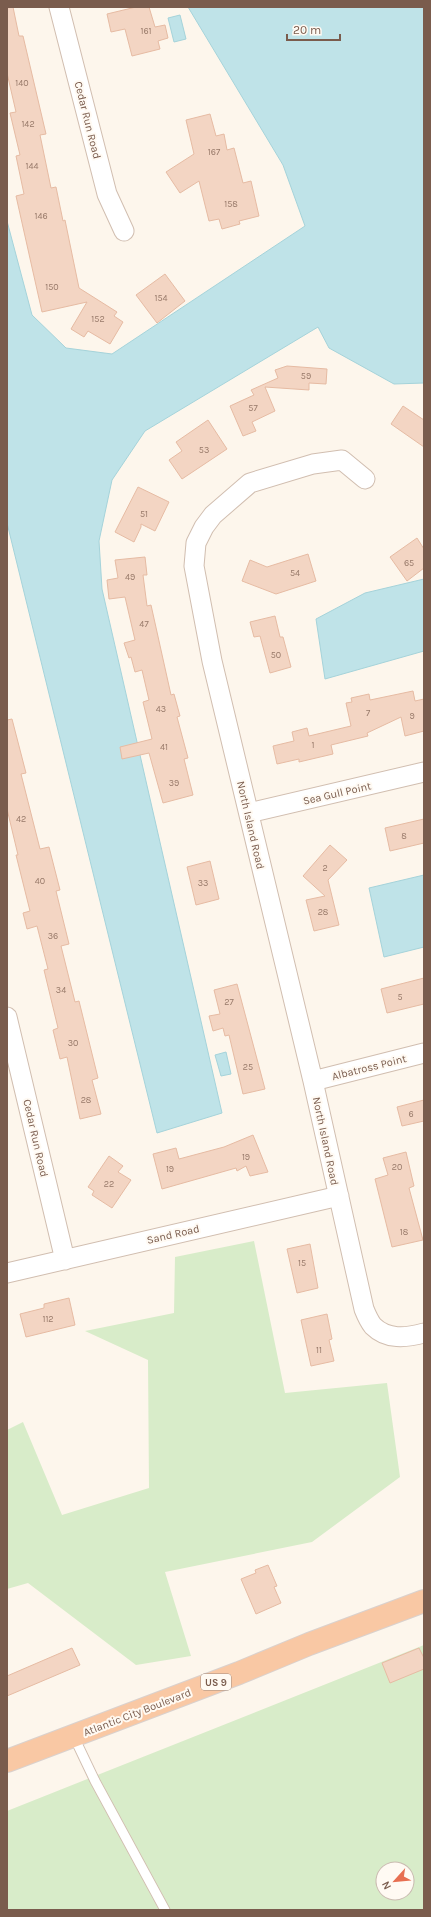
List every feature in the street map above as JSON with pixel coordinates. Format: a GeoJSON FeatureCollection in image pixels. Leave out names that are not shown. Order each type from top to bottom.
{"type":"FeatureCollection","features":[{"type":"Feature","properties":{"kind":"highway","name":"Atlantic City Boulevard"},"geometry":{"type":"LineString","coordinates":[[7,1762],[239,1673],[309,1644],[424,1602]]}},
{"type":"Feature","properties":{"kind":"street","name":"Cedar Run Road"},"geometry":{"type":"LineString","coordinates":[[59,7],[107,194],[124,230]]}},
{"type":"Feature","properties":{"kind":"street","name":"North Island Road"},"geometry":{"type":"LineString","coordinates":[[365,479],[342,460],[313,464],[250,483],[213,514],[204,527],[196,543],[194,566],[212,661],[313,1081],[364,1309],[372,1325],[387,1336],[411,1336],[424,1333]]}},
{"type":"Feature","properties":{"kind":"street","name":"Sea Gull Point"},"geometry":{"type":"LineString","coordinates":[[249,813],[424,772]]}},
{"type":"Feature","properties":{"kind":"street","name":"Cedar Run Road"},"geometry":{"type":"LineString","coordinates":[[7,1017],[65,1260]]}},
{"type":"Feature","properties":{"kind":"street","name":"Albatross Point"},"geometry":{"type":"LineString","coordinates":[[313,1081],[424,1053]]}},
{"type":"Feature","properties":{"kind":"street","name":"Sand Road"},"geometry":{"type":"LineString","coordinates":[[7,1273],[339,1196]]}},
{"type":"Feature","properties":{"kind":"lane"},"geometry":{"type":"LineString","coordinates":[[74,1737],[95,1781],[164,1910]]}},
{"type":"Feature","properties":{"kind":"green space"},"geometry":{"type":"Polygon","coordinates":[[[254,1241],[285,1393],[387,1383],[400,1477],[312,1542],[165,1572],[191,1656],[136,1665],[28,1583],[7,1589],[7,1430],[23,1422],[62,1515],[149,1488],[148,1360],[85,1331],[174,1313],[175,1257],[254,1241]]]}},
{"type":"Feature","properties":{"kind":"green space"},"geometry":{"type":"Polygon","coordinates":[[[424,1645],[424,1910],[7,1910],[7,1811],[424,1645]]]}},
{"type":"Feature","properties":{"kind":"water"},"geometry":{"type":"Polygon","coordinates":[[[188,7],[424,7],[424,383],[394,384],[329,348],[318,327],[145,431],[112,480],[99,541],[102,589],[222,1113],[157,1133],[7,523],[7,221],[32,315],[66,348],[112,354],[305,226],[283,165],[188,7]]]}},
{"type":"Feature","properties":{"kind":"water"},"geometry":{"type":"Polygon","coordinates":[[[180,15],[186,39],[174,42],[168,18],[180,15]]]}},
{"type":"Feature","properties":{"kind":"water"},"geometry":{"type":"Polygon","coordinates":[[[424,579],[424,651],[325,679],[316,619],[365,593],[424,579]]]}},
{"type":"Feature","properties":{"kind":"water"},"geometry":{"type":"Polygon","coordinates":[[[424,875],[424,947],[384,957],[369,888],[424,875]]]}},
{"type":"Feature","properties":{"kind":"water"},"geometry":{"type":"Polygon","coordinates":[[[226,1052],[231,1074],[221,1076],[215,1055],[226,1052]]]}},
{"type":"Feature","properties":{"kind":"building"},"geometry":{"type":"Polygon","coordinates":[[[13,7],[19,36],[23,36],[46,134],[40,135],[51,188],[56,187],[63,221],[65,220],[79,288],[117,312],[114,316],[123,322],[110,344],[88,331],[84,337],[71,329],[87,302],[42,312],[16,196],[24,194],[16,156],[20,155],[10,113],[16,112],[7,73],[7,8],[13,7]]]}},
{"type":"Feature","properties":{"kind":"building"},"geometry":{"type":"Polygon","coordinates":[[[136,7],[149,7],[155,27],[165,25],[168,38],[158,41],[160,49],[132,56],[125,29],[111,32],[107,14],[136,7]]]}},
{"type":"Feature","properties":{"kind":"building"},"geometry":{"type":"Polygon","coordinates":[[[210,114],[216,136],[224,134],[227,150],[234,148],[243,183],[251,181],[259,216],[239,221],[240,224],[222,229],[219,219],[209,221],[199,181],[180,193],[166,172],[194,154],[186,120],[210,114]]]}},
{"type":"Feature","properties":{"kind":"building"},"geometry":{"type":"Polygon","coordinates":[[[165,274],[185,301],[157,323],[136,295],[165,274]]]}},
{"type":"Feature","properties":{"kind":"building"},"geometry":{"type":"Polygon","coordinates":[[[287,366],[327,369],[326,384],[309,383],[309,390],[265,387],[275,411],[252,422],[256,431],[243,436],[230,406],[254,395],[251,390],[278,378],[275,370],[287,366]]]}},
{"type":"Feature","properties":{"kind":"building"},"geometry":{"type":"Polygon","coordinates":[[[403,406],[424,420],[424,447],[391,424],[403,406]]]}},
{"type":"Feature","properties":{"kind":"building"},"geometry":{"type":"Polygon","coordinates":[[[208,420],[227,449],[182,479],[169,460],[182,451],[176,442],[208,420]]]}},
{"type":"Feature","properties":{"kind":"building"},"geometry":{"type":"Polygon","coordinates":[[[138,487],[169,502],[155,531],[141,524],[134,542],[115,532],[138,487]]]}},
{"type":"Feature","properties":{"kind":"building"},"geometry":{"type":"Polygon","coordinates":[[[417,538],[424,549],[424,568],[407,581],[390,557],[417,538]]]}},
{"type":"Feature","properties":{"kind":"building"},"geometry":{"type":"Polygon","coordinates":[[[308,554],[316,581],[276,594],[242,581],[250,560],[267,567],[308,554]]]}},
{"type":"Feature","properties":{"kind":"building"},"geometry":{"type":"Polygon","coordinates":[[[145,557],[147,575],[143,575],[147,606],[151,605],[171,695],[174,694],[180,716],[177,717],[188,758],[184,759],[193,795],[163,803],[149,753],[122,759],[120,747],[152,739],[143,702],[149,700],[142,670],[135,672],[131,657],[129,658],[124,643],[135,640],[125,597],[109,599],[107,580],[118,578],[115,560],[145,557]]]}},
{"type":"Feature","properties":{"kind":"building"},"geometry":{"type":"Polygon","coordinates":[[[275,616],[280,637],[283,637],[291,667],[270,673],[260,636],[254,637],[250,622],[275,616]]]}},
{"type":"Feature","properties":{"kind":"building"},"geometry":{"type":"Polygon","coordinates":[[[413,691],[415,701],[424,699],[424,731],[405,736],[401,717],[367,733],[368,736],[331,745],[333,754],[299,762],[299,759],[277,764],[273,746],[294,741],[292,732],[307,728],[309,736],[351,726],[346,703],[352,702],[351,698],[369,694],[370,700],[413,691]]]}},
{"type":"Feature","properties":{"kind":"building"},"geometry":{"type":"Polygon","coordinates":[[[12,719],[26,773],[21,774],[40,849],[49,847],[60,890],[56,891],[69,944],[61,946],[75,1002],[79,1001],[98,1078],[92,1080],[101,1114],[80,1119],[67,1057],[60,1059],[53,1030],[58,1028],[44,970],[48,969],[37,926],[27,929],[23,913],[30,911],[16,855],[18,855],[7,809],[7,720],[12,719]]]}},
{"type":"Feature","properties":{"kind":"building"},"geometry":{"type":"Polygon","coordinates":[[[424,819],[424,843],[390,851],[385,828],[424,819]]]}},
{"type":"Feature","properties":{"kind":"building"},"geometry":{"type":"Polygon","coordinates":[[[330,845],[347,860],[328,880],[339,925],[314,931],[306,900],[325,896],[303,876],[330,845]]]}},
{"type":"Feature","properties":{"kind":"building"},"geometry":{"type":"Polygon","coordinates":[[[210,861],[219,899],[196,905],[187,867],[210,861]]]}},
{"type":"Feature","properties":{"kind":"building"},"geometry":{"type":"Polygon","coordinates":[[[424,978],[424,1004],[387,1013],[381,989],[424,978]]]}},
{"type":"Feature","properties":{"kind":"building"},"geometry":{"type":"Polygon","coordinates":[[[237,984],[265,1089],[243,1094],[229,1035],[225,1036],[223,1028],[213,1031],[209,1016],[220,1014],[214,990],[237,984]]]}},
{"type":"Feature","properties":{"kind":"building"},"geometry":{"type":"Polygon","coordinates":[[[424,1100],[424,1121],[402,1126],[397,1107],[424,1100]]]}},
{"type":"Feature","properties":{"kind":"building"},"geometry":{"type":"Polygon","coordinates":[[[253,1135],[268,1172],[250,1176],[246,1166],[237,1171],[236,1168],[162,1189],[153,1154],[176,1148],[179,1159],[224,1147],[253,1135]]]}},
{"type":"Feature","properties":{"kind":"building"},"geometry":{"type":"Polygon","coordinates":[[[406,1152],[414,1186],[409,1188],[423,1240],[392,1247],[375,1179],[388,1175],[383,1158],[406,1152]]]}},
{"type":"Feature","properties":{"kind":"building"},"geometry":{"type":"Polygon","coordinates":[[[109,1156],[123,1166],[118,1172],[131,1180],[112,1208],[92,1195],[94,1191],[88,1187],[109,1156]]]}},
{"type":"Feature","properties":{"kind":"building"},"geometry":{"type":"Polygon","coordinates":[[[310,1244],[318,1288],[297,1293],[287,1249],[310,1244]]]}},
{"type":"Feature","properties":{"kind":"building"},"geometry":{"type":"Polygon","coordinates":[[[69,1298],[75,1325],[26,1337],[20,1314],[44,1308],[44,1304],[69,1298]]]}},
{"type":"Feature","properties":{"kind":"building"},"geometry":{"type":"Polygon","coordinates":[[[327,1314],[332,1339],[329,1340],[334,1361],[311,1366],[301,1320],[327,1314]]]}},
{"type":"Feature","properties":{"kind":"building"},"geometry":{"type":"Polygon","coordinates":[[[268,1565],[277,1586],[274,1587],[281,1603],[256,1614],[241,1579],[256,1573],[255,1570],[268,1565]]]}},
{"type":"Feature","properties":{"kind":"building"},"geometry":{"type":"Polygon","coordinates":[[[72,1648],[80,1665],[7,1696],[7,1676],[72,1648]]]}},
{"type":"Feature","properties":{"kind":"building"},"geometry":{"type":"Polygon","coordinates":[[[419,1648],[424,1658],[424,1669],[390,1683],[382,1663],[419,1648]]]}}]}
